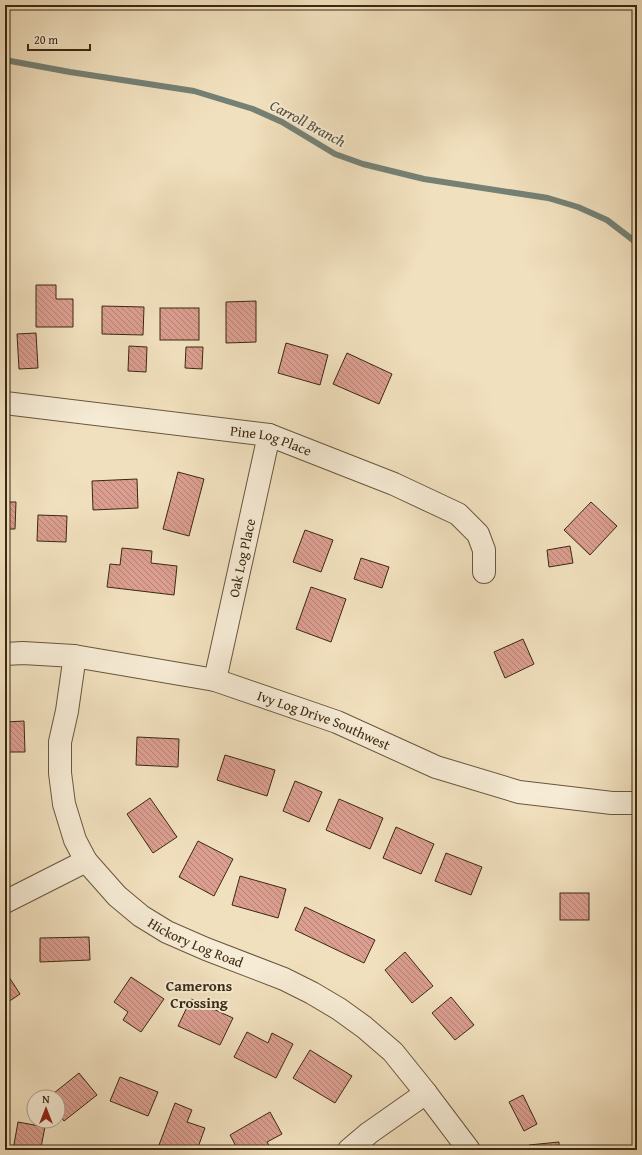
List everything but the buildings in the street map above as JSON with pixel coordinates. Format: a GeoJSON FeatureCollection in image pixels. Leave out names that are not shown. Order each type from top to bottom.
{"type":"FeatureCollection","features":[{"type":"Feature","properties":{"kind":"street","name":"Pine Log Place"},"geometry":{"type":"LineString","coordinates":[[5,404],[269,435],[394,484],[458,514],[478,534],[484,550],[484,572]]}},
{"type":"Feature","properties":{"kind":"street","name":"Oak Log Place"},"geometry":{"type":"LineString","coordinates":[[215,680],[269,435]]}},
{"type":"Feature","properties":{"kind":"street","name":"Ivy Log Drive Southwest"},"geometry":{"type":"LineString","coordinates":[[5,654],[23,653],[74,656],[215,680],[336,722],[436,767],[519,792],[612,802],[637,803]]}},
{"type":"Feature","properties":{"kind":"street","name":"Hickory Log Road"},"geometry":{"type":"LineString","coordinates":[[74,656],[69,697],[60,742],[60,773],[64,804],[76,840],[86,861],[117,896],[140,916],[167,932],[312,993],[339,1009],[364,1027],[393,1052],[469,1150]]}},
{"type":"Feature","properties":{"kind":"street"},"geometry":{"type":"LineString","coordinates":[[5,902],[86,861]]}},
{"type":"Feature","properties":{"kind":"street"},"geometry":{"type":"LineString","coordinates":[[349,1150],[369,1133],[426,1093]]}},
{"type":"Feature","properties":{"kind":"waterway","name":"Carroll Branch"},"geometry":{"type":"LineString","coordinates":[[5,60],[70,72],[194,91],[253,109],[282,122],[335,154],[363,164],[424,179],[548,198],[578,207],[607,220],[637,243]]}},
{"type":"Feature","properties":{"kind":"district","name":"Camerons Crossing"},"geometry":{"type":"Point","coordinates":[199,994]}}]}
